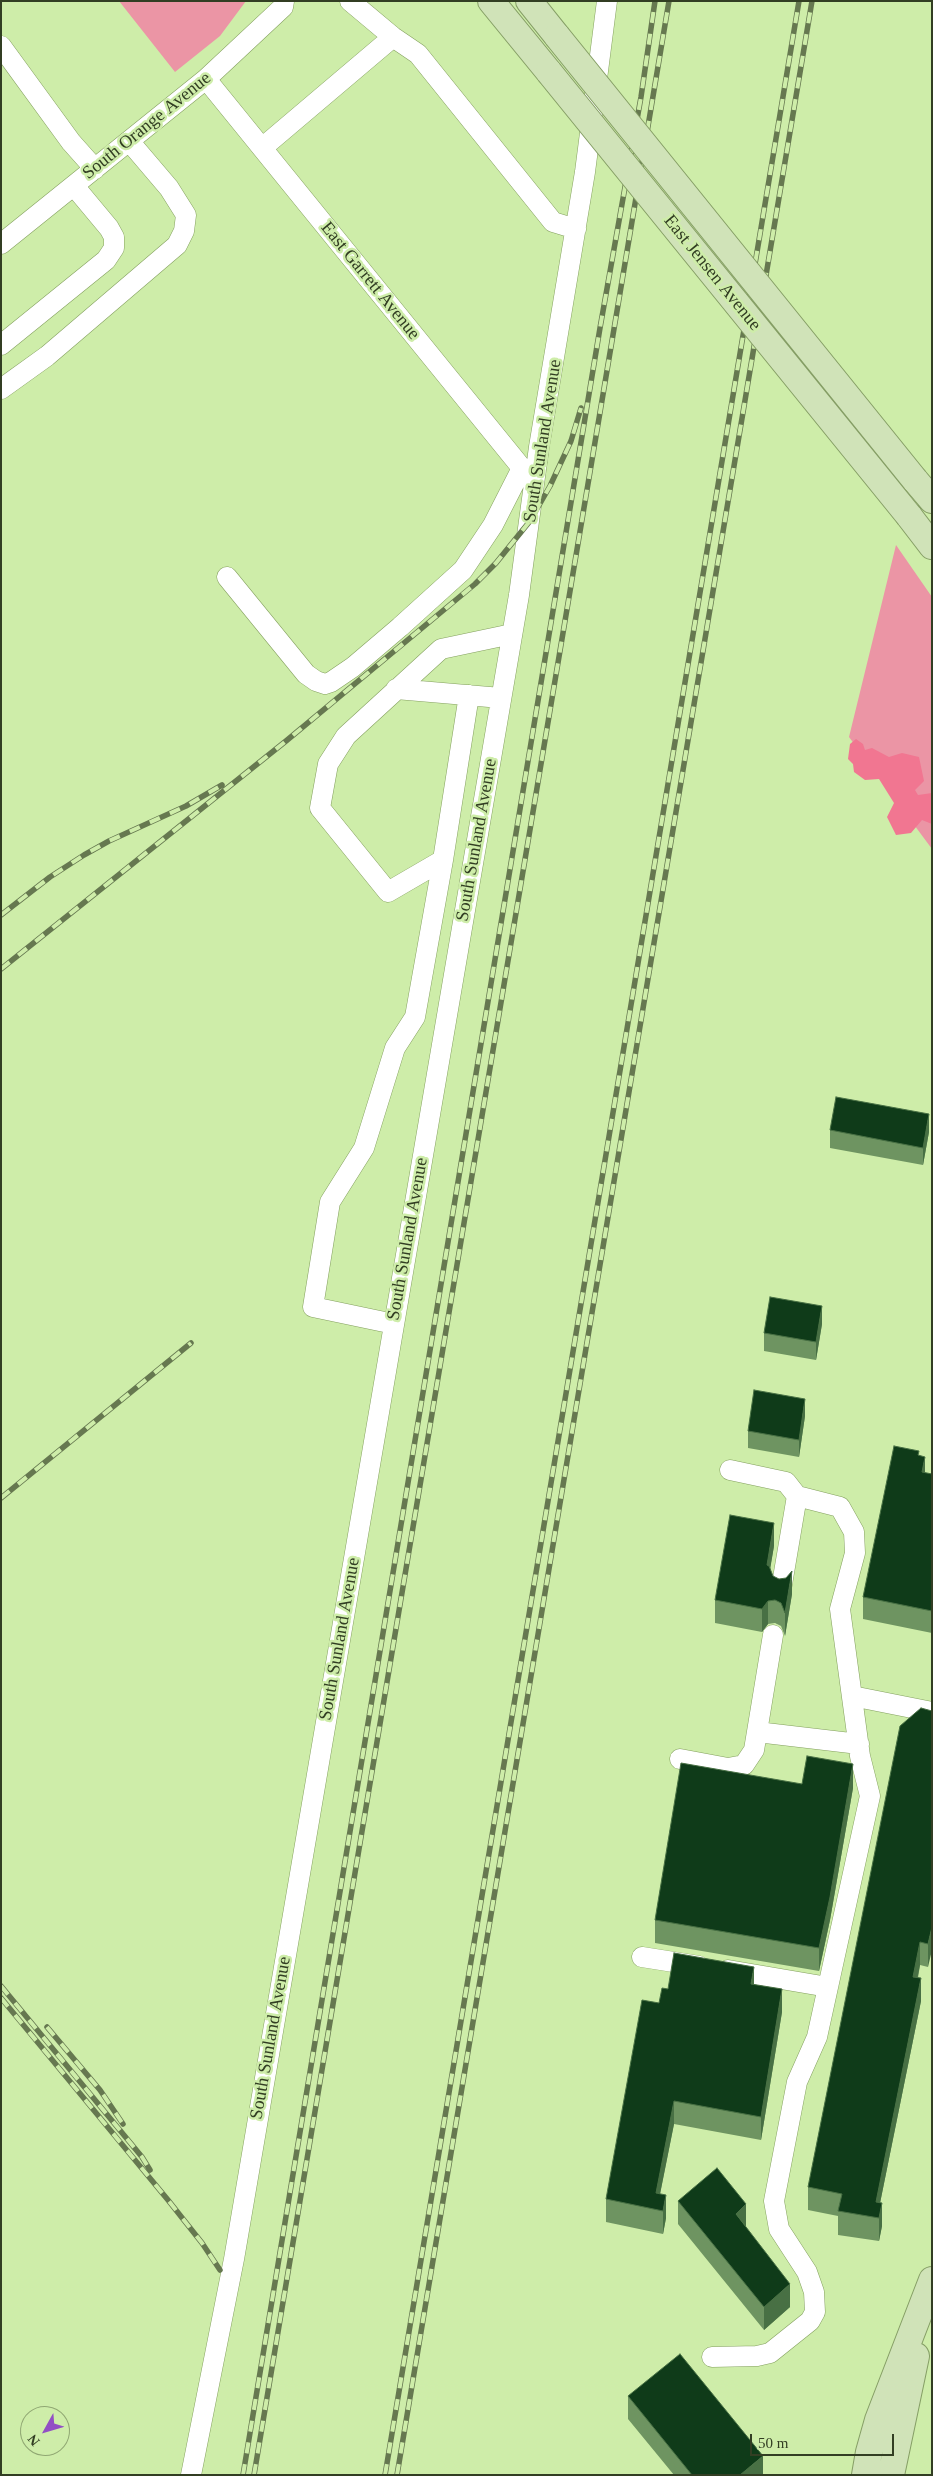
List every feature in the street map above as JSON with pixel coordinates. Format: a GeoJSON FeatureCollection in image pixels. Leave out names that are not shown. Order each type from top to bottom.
{"type":"FeatureCollection","features":[{"type":"Feature","properties":{"kind":"main road","name":"East Jensen Avenue"},"geometry":{"type":"LineString","coordinates":[[492,1],[932,546]]}},
{"type":"Feature","properties":{"kind":"main road","name":"East Jensen Avenue"},"geometry":{"type":"LineString","coordinates":[[529,1],[932,500]]}},
{"type":"Feature","properties":{"kind":"main road"},"geometry":{"type":"LineString","coordinates":[[865,2475],[878,2420],[932,2281]]}},
{"type":"Feature","properties":{"kind":"main road"},"geometry":{"type":"LineString","coordinates":[[891,2475],[932,2281]]}},
{"type":"Feature","properties":{"kind":"street","name":"South Orange Avenue"},"geometry":{"type":"LineString","coordinates":[[1,244],[206,79],[283,7],[284,1]]}},
{"type":"Feature","properties":{"kind":"street"},"geometry":{"type":"LineString","coordinates":[[350,1],[393,37],[418,54],[554,222],[576,229]]}},
{"type":"Feature","properties":{"kind":"street","name":"South Sunland Avenue"},"geometry":{"type":"LineString","coordinates":[[192,2475],[235,2250],[512,634],[528,475],[576,229],[607,1]]}},
{"type":"Feature","properties":{"kind":"street"},"geometry":{"type":"LineString","coordinates":[[262,148],[393,37]]}},
{"type":"Feature","properties":{"kind":"street"},"geometry":{"type":"LineString","coordinates":[[1,46],[71,142],[95,169]]}},
{"type":"Feature","properties":{"kind":"street","name":"East Garrett Avenue"},"geometry":{"type":"LineString","coordinates":[[206,79],[528,475]]}},
{"type":"Feature","properties":{"kind":"street"},"geometry":{"type":"LineString","coordinates":[[1,389],[47,356],[177,245],[184,231],[186,215],[169,188],[129,141]]}},
{"type":"Feature","properties":{"kind":"street"},"geometry":{"type":"LineString","coordinates":[[1,345],[106,260],[114,248],[114,237],[109,228],[74,186]]}},
{"type":"Feature","properties":{"kind":"street"},"geometry":{"type":"LineString","coordinates":[[227,578],[306,674],[316,681],[325,684],[331,682],[353,667],[400,628],[463,570],[528,475]]}},
{"type":"Feature","properties":{"kind":"street"},"geometry":{"type":"LineString","coordinates":[[443,860],[388,892],[320,808],[328,764],[346,736],[396,688],[442,649],[512,634]]}},
{"type":"Feature","properties":{"kind":"street"},"geometry":{"type":"LineString","coordinates":[[396,688],[501,698]]}},
{"type":"Feature","properties":{"kind":"street"},"geometry":{"type":"LineString","coordinates":[[394,1324],[313,1307],[330,1202],[364,1148],[395,1048],[415,1017],[443,860],[469,695]]}},
{"type":"Feature","properties":{"kind":"street"},"geometry":{"type":"LineString","coordinates":[[712,2357],[757,2356],[770,2353],[810,2321],[815,2312],[814,2292],[807,2272],[779,2229],[774,2201],[798,2082],[817,2037],[870,1796],[859,1744],[840,1609],[855,1553],[854,1532],[840,1507],[797,1496],[786,1482],[730,1470]]}},
{"type":"Feature","properties":{"kind":"street"},"geometry":{"type":"LineString","coordinates":[[781,1590],[797,1496]]}},
{"type":"Feature","properties":{"kind":"street"},"geometry":{"type":"LineString","coordinates":[[680,1759],[728,1768],[744,1765],[754,1750],[773,1635]]}},
{"type":"Feature","properties":{"kind":"street"},"geometry":{"type":"LineString","coordinates":[[852,1696],[932,1712]]}},
{"type":"Feature","properties":{"kind":"street"},"geometry":{"type":"LineString","coordinates":[[757,1732],[859,1744]]}},
{"type":"Feature","properties":{"kind":"street"},"geometry":{"type":"LineString","coordinates":[[642,1956],[828,1987]]}},
{"type":"Feature","properties":{"kind":"shaded area"},"geometry":{"type":"Polygon","coordinates":[[[119,1],[246,1],[220,36],[175,72],[119,1]]]}},
{"type":"Feature","properties":{"kind":"shaded area"},"geometry":{"type":"Polygon","coordinates":[[[896,545],[932,597],[932,849],[849,737],[896,545]]]}},
{"type":"Feature","properties":{"kind":"shaded area"},"geometry":{"type":"Polygon","coordinates":[[[856,739],[863,744],[865,750],[872,748],[889,757],[902,753],[919,757],[924,781],[915,790],[918,795],[932,793],[932,824],[922,820],[911,833],[896,835],[887,817],[894,803],[879,779],[865,780],[854,772],[853,764],[848,759],[850,744],[856,739]]]}},
{"type":"Feature","properties":{"kind":"building"},"geometry":{"type":"Polygon","coordinates":[[[836,1097],[929,1114],[923,1148],[830,1130],[836,1097]]]}},
{"type":"Feature","properties":{"kind":"building"},"geometry":{"type":"Polygon","coordinates":[[[770,1297],[822,1306],[816,1342],[764,1333],[770,1297]]]}},
{"type":"Feature","properties":{"kind":"building"},"geometry":{"type":"Polygon","coordinates":[[[754,1390],[805,1399],[799,1440],[748,1431],[754,1390]]]}},
{"type":"Feature","properties":{"kind":"building"},"geometry":{"type":"Polygon","coordinates":[[[894,1446],[919,1451],[918,1455],[925,1457],[922,1472],[932,1474],[932,1611],[863,1597],[894,1446]]]}},
{"type":"Feature","properties":{"kind":"building"},"geometry":{"type":"Polygon","coordinates":[[[730,1515],[774,1523],[767,1565],[773,1576],[779,1579],[786,1578],[792,1571],[785,1613],[781,1603],[775,1600],[768,1601],[762,1609],[715,1600],[730,1515]]]}},
{"type":"Feature","properties":{"kind":"building"},"geometry":{"type":"Polygon","coordinates":[[[921,1708],[932,1711],[932,1927],[928,1944],[920,1942],[913,1977],[921,1978],[876,2202],[882,2203],[879,2218],[838,2211],[842,2194],[808,2187],[900,1726],[921,1708]]]}},
{"type":"Feature","properties":{"kind":"building"},"geometry":{"type":"Polygon","coordinates":[[[807,1756],[853,1764],[830,1897],[819,1948],[655,1920],[681,1763],[802,1784],[807,1756]]]}},
{"type":"Feature","properties":{"kind":"building"},"geometry":{"type":"Polygon","coordinates":[[[674,1953],[754,1967],[751,1984],[782,1989],[761,2117],[674,2101],[656,2193],[666,2195],[663,2211],[606,2199],[642,2000],[659,2003],[662,1988],[668,1989],[674,1953]]]}},
{"type":"Feature","properties":{"kind":"building"},"geometry":{"type":"Polygon","coordinates":[[[717,2168],[746,2204],[736,2214],[790,2284],[764,2307],[678,2201],[717,2168]]]}},
{"type":"Feature","properties":{"kind":"building"},"geometry":{"type":"Polygon","coordinates":[[[680,2354],[763,2456],[740,2475],[692,2475],[628,2396],[680,2354]]]}},
{"type":"Feature","properties":{"kind":"railway"},"geometry":{"type":"LineString","coordinates":[[243,2475],[600,328],[641,97],[655,1]]}},
{"type":"Feature","properties":{"kind":"railway"},"geometry":{"type":"LineString","coordinates":[[254,2475],[669,1]]}},
{"type":"Feature","properties":{"kind":"railway"},"geometry":{"type":"LineString","coordinates":[[385,2475],[799,1]]}},
{"type":"Feature","properties":{"kind":"railway"},"geometry":{"type":"LineString","coordinates":[[397,2475],[812,1]]}},
{"type":"Feature","properties":{"kind":"railway"},"geometry":{"type":"LineString","coordinates":[[1,969],[286,741],[475,584],[496,563],[530,521],[550,486],[571,441],[581,408]]}},
{"type":"Feature","properties":{"kind":"railway"},"geometry":{"type":"LineString","coordinates":[[1,915],[50,877],[84,855],[109,841],[186,806],[222,785]]}},
{"type":"Feature","properties":{"kind":"railway"},"geometry":{"type":"LineString","coordinates":[[1,1498],[191,1343]]}},
{"type":"Feature","properties":{"kind":"railway"},"geometry":{"type":"LineString","coordinates":[[1,1986],[142,2157],[150,2170]]}},
{"type":"Feature","properties":{"kind":"railway"},"geometry":{"type":"LineString","coordinates":[[1,1998],[168,2200],[202,2243],[220,2270]]}},
{"type":"Feature","properties":{"kind":"railway"},"geometry":{"type":"LineString","coordinates":[[47,2027],[100,2090],[123,2124]]}}]}
